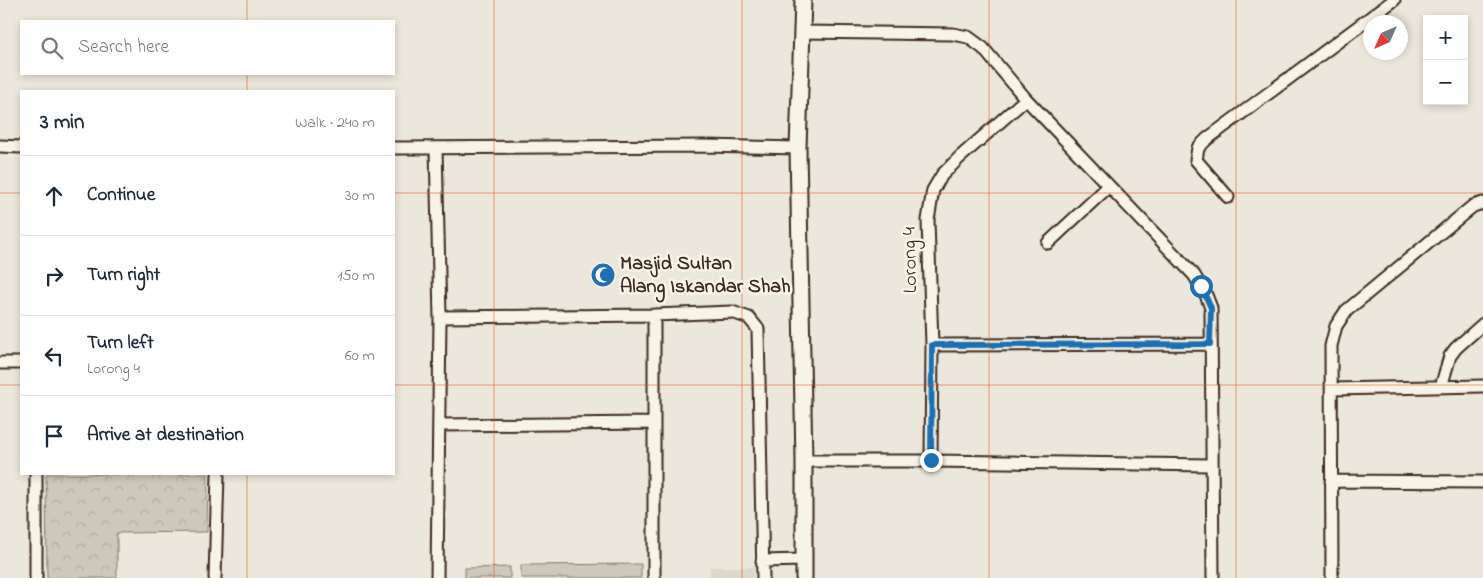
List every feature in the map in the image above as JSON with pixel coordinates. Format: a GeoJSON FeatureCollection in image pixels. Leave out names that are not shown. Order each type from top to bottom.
{"type":"FeatureCollection","features":[{"type":"Feature","properties":{"kind":"street"},"geometry":{"type":"LineString","coordinates":[[803,0],[798,148],[804,461],[804,578]]}},
{"type":"Feature","properties":{"kind":"street"},"geometry":{"type":"LineString","coordinates":[[1228,197],[1196,160],[1198,148],[1215,133],[1394,0]]}},
{"type":"Feature","properties":{"kind":"street"},"geometry":{"type":"LineString","coordinates":[[802,32],[953,34],[968,37],[982,48],[1026,99],[1194,275],[1206,295],[1211,308],[1213,578]]}},
{"type":"Feature","properties":{"kind":"street","name":"Lorong 4"},"geometry":{"type":"LineString","coordinates":[[931,460],[932,345],[928,220],[934,190],[942,175],[959,158],[1026,99]]}},
{"type":"Feature","properties":{"kind":"street"},"geometry":{"type":"LineString","coordinates":[[0,146],[20,146]]}},
{"type":"Feature","properties":{"kind":"street"},"geometry":{"type":"LineString","coordinates":[[395,148],[706,146],[798,148]]}},
{"type":"Feature","properties":{"kind":"street"},"geometry":{"type":"LineString","coordinates":[[436,148],[440,317],[436,578]]}},
{"type":"Feature","properties":{"kind":"street"},"geometry":{"type":"LineString","coordinates":[[1048,243],[1109,186]]}},
{"type":"Feature","properties":{"kind":"street"},"geometry":{"type":"LineString","coordinates":[[1332,578],[1331,346],[1336,326],[1346,311],[1473,206],[1483,203]]}},
{"type":"Feature","properties":{"kind":"street"},"geometry":{"type":"LineString","coordinates":[[440,317],[654,315],[732,312],[749,318],[758,329],[762,578]]}},
{"type":"Feature","properties":{"kind":"street"},"geometry":{"type":"LineString","coordinates":[[654,315],[654,578]]}},
{"type":"Feature","properties":{"kind":"street"},"geometry":{"type":"LineString","coordinates":[[1441,387],[1450,356],[1456,348],[1483,324]]}},
{"type":"Feature","properties":{"kind":"street"},"geometry":{"type":"LineString","coordinates":[[932,345],[1210,344]]}},
{"type":"Feature","properties":{"kind":"street"},"geometry":{"type":"LineString","coordinates":[[0,363],[20,363]]}},
{"type":"Feature","properties":{"kind":"street"},"geometry":{"type":"LineString","coordinates":[[1332,389],[1483,386]]}},
{"type":"Feature","properties":{"kind":"street"},"geometry":{"type":"LineString","coordinates":[[439,425],[653,423]]}},
{"type":"Feature","properties":{"kind":"street"},"geometry":{"type":"LineString","coordinates":[[804,461],[931,460],[1211,465]]}},
{"type":"Feature","properties":{"kind":"street"},"geometry":{"type":"LineString","coordinates":[[36,475],[36,578]]}},
{"type":"Feature","properties":{"kind":"street"},"geometry":{"type":"LineString","coordinates":[[216,578],[218,475]]}},
{"type":"Feature","properties":{"kind":"street"},"geometry":{"type":"LineString","coordinates":[[1331,481],[1483,482]]}},
{"type":"Feature","properties":{"kind":"street"},"geometry":{"type":"LineString","coordinates":[[762,561],[804,560]]}},
{"type":"Feature","properties":{"kind":"shaded area"},"geometry":{"type":"Polygon","coordinates":[[[710,567],[754,567],[754,578],[710,578],[710,567]]]}},
{"type":"Feature","properties":{"kind":"green space"},"geometry":{"type":"Polygon","coordinates":[[[46,475],[208,475],[207,532],[117,533],[117,578],[47,578],[46,475]]]}},
{"type":"Feature","properties":{"kind":"green space"},"geometry":{"type":"Polygon","coordinates":[[[641,564],[641,578],[521,578],[521,565],[641,564]]]}},
{"type":"Feature","properties":{"kind":"green space"},"geometry":{"type":"Polygon","coordinates":[[[510,567],[510,578],[465,578],[465,568],[510,567]]]}},
{"type":"Feature","properties":{"kind":"place","name":"Masjid Sultan Alang Iskandar Shah"},"geometry":{"type":"Point","coordinates":[603,275]}},
{"type":"Feature","properties":{"kind":"route"},"geometry":{"type":"LineString","coordinates":[[931,460],[932,345],[1210,344],[1211,308],[1201,286]]}}]}
